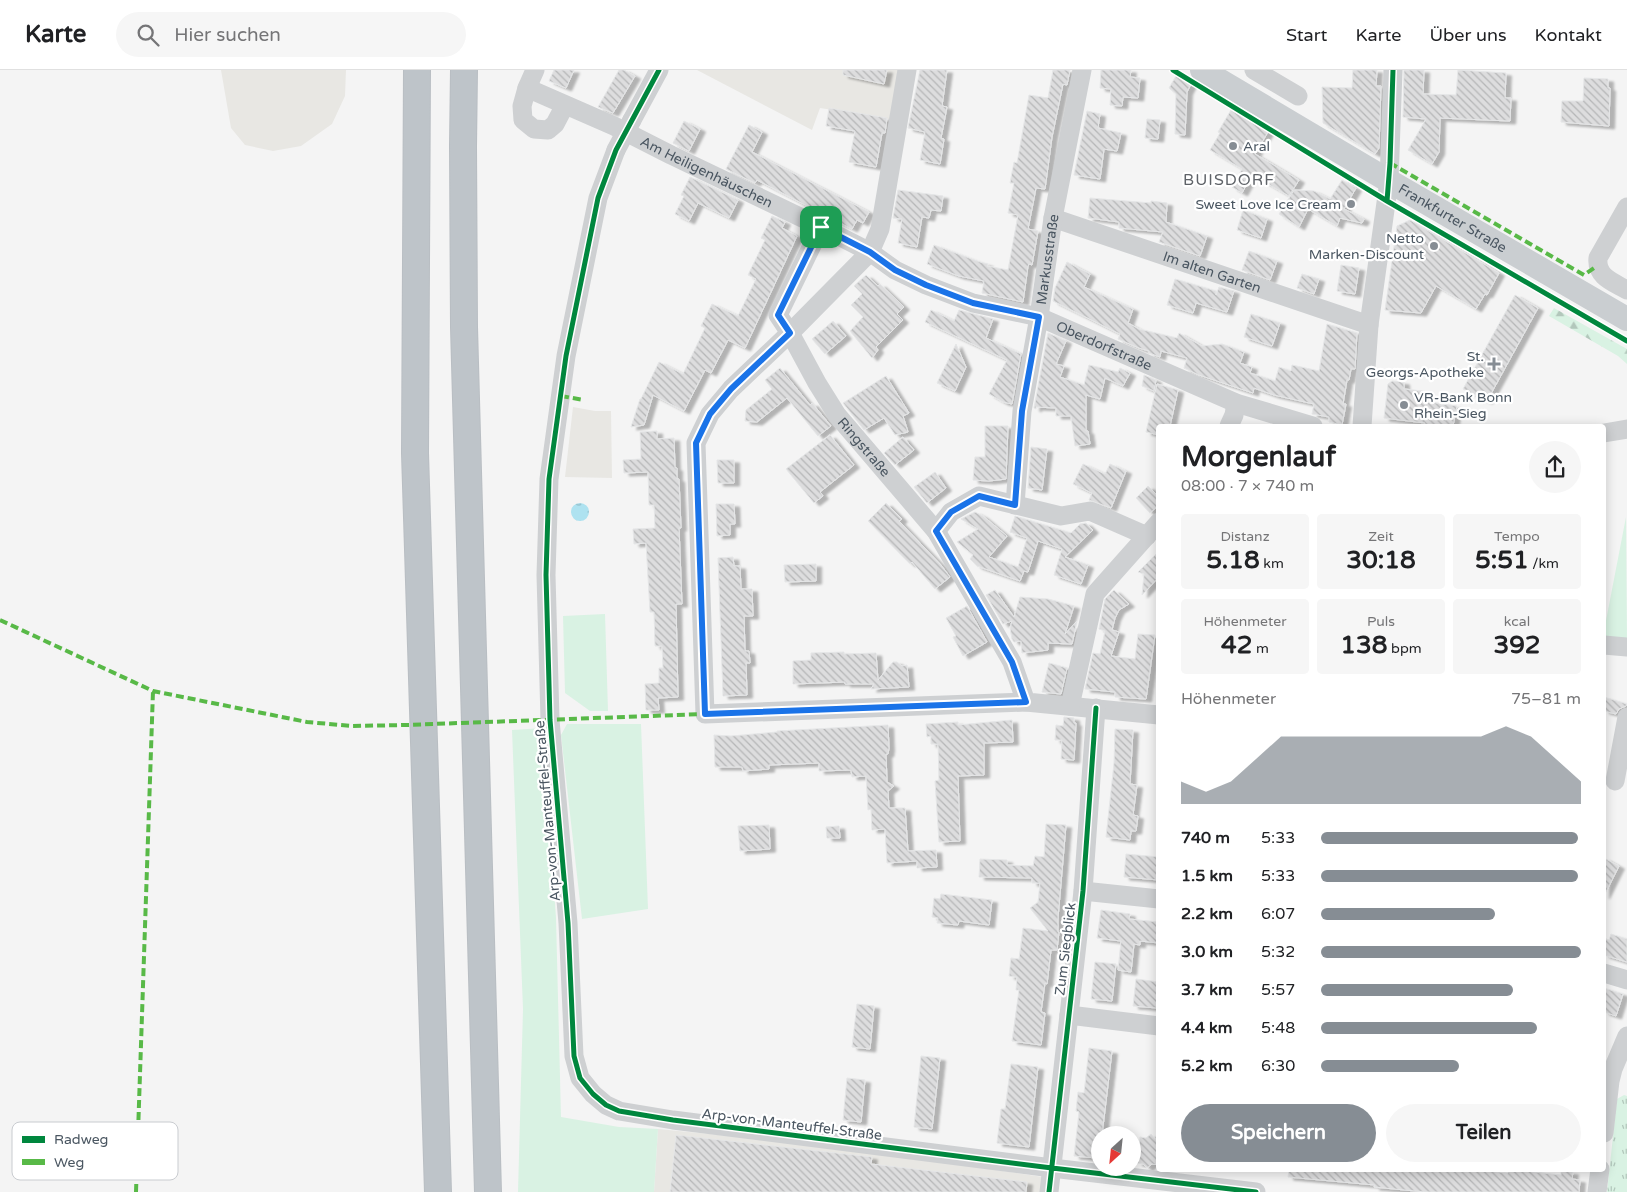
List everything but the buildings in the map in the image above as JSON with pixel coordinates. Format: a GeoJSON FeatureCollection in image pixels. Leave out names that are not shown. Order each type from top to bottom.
{"type":"FeatureCollection","features":[{"type":"Feature","properties":{"kind":"highway"},"geometry":{"type":"LineString","coordinates":[[417,70],[414,453],[438,1192]]}},
{"type":"Feature","properties":{"kind":"highway"},"geometry":{"type":"LineString","coordinates":[[464,70],[462,146],[464,327],[488,1192]]}},
{"type":"Feature","properties":{"kind":"main road","name":"Frankfurter Straße"},"geometry":{"type":"LineString","coordinates":[[1202,70],[1389,182],[1627,319]]}},
{"type":"Feature","properties":{"kind":"street"},"geometry":{"type":"LineString","coordinates":[[535,70],[522,106],[523,120],[534,129],[548,130],[555,124],[566,105]]}},
{"type":"Feature","properties":{"kind":"street","name":"Arp-von-Manteuffel-Straße"},"geometry":{"type":"LineString","coordinates":[[660,70],[616,150],[598,198],[566,356],[549,479],[546,575],[550,720],[568,923],[574,1056],[580,1078],[593,1094],[606,1105],[619,1111],[673,1120],[1256,1192]]}},
{"type":"Feature","properties":{"kind":"street"},"geometry":{"type":"LineString","coordinates":[[907,70],[880,229],[870,252],[790,333],[731,389],[710,414],[696,443],[705,714],[1026,702],[1156,715]]}},
{"type":"Feature","properties":{"kind":"street","name":"Markusstraße"},"geometry":{"type":"LineString","coordinates":[[1015,505],[1022,411],[1039,317],[1053,218],[1082,70]]}},
{"type":"Feature","properties":{"kind":"street"},"geometry":{"type":"LineString","coordinates":[[1254,70],[1298,96]]}},
{"type":"Feature","properties":{"kind":"street"},"geometry":{"type":"LineString","coordinates":[[1362,424],[1369,325],[1389,182],[1393,70]]}},
{"type":"Feature","properties":{"kind":"street","name":"Am Heiligenhäuschen"},"geometry":{"type":"LineString","coordinates":[[528,88],[614,126],[870,252]]}},
{"type":"Feature","properties":{"kind":"street"},"geometry":{"type":"LineString","coordinates":[[1627,207],[1598,258],[1597,266],[1602,275],[1627,290]]}},
{"type":"Feature","properties":{"kind":"street","name":"Im alten Garten"},"geometry":{"type":"LineString","coordinates":[[1053,218],[1369,325]]}},
{"type":"Feature","properties":{"kind":"street"},"geometry":{"type":"LineString","coordinates":[[790,333],[778,315],[821,227]]}},
{"type":"Feature","properties":{"kind":"street","name":"Oberdorfstraße"},"geometry":{"type":"LineString","coordinates":[[870,252],[895,270],[926,285],[973,303],[1039,317],[1236,403],[1306,424]]}},
{"type":"Feature","properties":{"kind":"street","name":"Ringstraße"},"geometry":{"type":"LineString","coordinates":[[790,333],[837,415],[936,531],[1012,662],[1026,702]]}},
{"type":"Feature","properties":{"kind":"street"},"geometry":{"type":"LineString","coordinates":[[1230,424],[1236,403]]}},
{"type":"Feature","properties":{"kind":"street"},"geometry":{"type":"LineString","coordinates":[[1606,433],[1627,429]]}},
{"type":"Feature","properties":{"kind":"street"},"geometry":{"type":"LineString","coordinates":[[936,531],[951,512],[979,496],[1061,516],[1090,511],[1153,529],[1095,594],[1070,706]]}},
{"type":"Feature","properties":{"kind":"street"},"geometry":{"type":"LineString","coordinates":[[1606,645],[1627,647]]}},
{"type":"Feature","properties":{"kind":"street","name":"Zum Siegblick"},"geometry":{"type":"LineString","coordinates":[[1049,1192],[1083,891],[1096,708]]}},
{"type":"Feature","properties":{"kind":"street"},"geometry":{"type":"LineString","coordinates":[[1615,782],[1627,716]]}},
{"type":"Feature","properties":{"kind":"street"},"geometry":{"type":"LineString","coordinates":[[1083,891],[1156,899]]}},
{"type":"Feature","properties":{"kind":"street"},"geometry":{"type":"LineString","coordinates":[[1606,974],[1627,980]]}},
{"type":"Feature","properties":{"kind":"street"},"geometry":{"type":"LineString","coordinates":[[1069,1016],[1156,1026]]}},
{"type":"Feature","properties":{"kind":"street"},"geometry":{"type":"LineString","coordinates":[[1606,1098],[1607,1080],[1627,1036]]}},
{"type":"Feature","properties":{"kind":"street"},"geometry":{"type":"LineString","coordinates":[[1597,1192],[1600,1172]]}},
{"type":"Feature","properties":{"kind":"shaded area"},"geometry":{"type":"Polygon","coordinates":[[[221,70],[346,70],[345,96],[332,124],[301,146],[273,151],[245,145],[231,128],[221,70]]]}},
{"type":"Feature","properties":{"kind":"shaded area"},"geometry":{"type":"Polygon","coordinates":[[[697,70],[900,70],[890,119],[820,108],[812,130],[697,70]]]}},
{"type":"Feature","properties":{"kind":"shaded area"},"geometry":{"type":"Polygon","coordinates":[[[573,407],[595,411],[611,411],[612,478],[565,477],[573,407]]]}},
{"type":"Feature","properties":{"kind":"shaded area"},"geometry":{"type":"Polygon","coordinates":[[[658,1129],[823,1145],[1043,1177],[1041,1192],[654,1192],[658,1129]]]}},
{"type":"Feature","properties":{"kind":"green space"},"geometry":{"type":"Polygon","coordinates":[[[1554,308],[1627,349],[1627,364],[1618,356],[1549,316],[1554,308]]]}},
{"type":"Feature","properties":{"kind":"green space"},"geometry":{"type":"Polygon","coordinates":[[[1626,517],[1627,641],[1606,641],[1606,621],[1626,517]]]}},
{"type":"Feature","properties":{"kind":"green space"},"geometry":{"type":"Polygon","coordinates":[[[605,614],[608,711],[590,711],[565,693],[563,616],[605,614]]]}},
{"type":"Feature","properties":{"kind":"green space"},"geometry":{"type":"Polygon","coordinates":[[[567,724],[641,724],[648,909],[582,919],[561,735],[567,724]]]}},
{"type":"Feature","properties":{"kind":"green space"},"geometry":{"type":"Polygon","coordinates":[[[543,728],[556,918],[561,1117],[619,1127],[658,1129],[654,1192],[518,1192],[523,1009],[512,730],[543,728]]]}},
{"type":"Feature","properties":{"kind":"green space"},"geometry":{"type":"Polygon","coordinates":[[[1624,1095],[1627,1096],[1627,1192],[1607,1192],[1617,1099],[1624,1095]]]}},
{"type":"Feature","properties":{"kind":"water"},"geometry":{"type":"Polygon","coordinates":[[[580,503],[588,508],[589,512],[584,520],[580,521],[572,516],[571,512],[576,504],[580,503]]]}},
{"type":"Feature","properties":{"kind":"marked path"},"geometry":{"type":"LineString","coordinates":[[1390,163],[1584,275],[1597,266]]}},
{"type":"Feature","properties":{"kind":"marked path"},"geometry":{"type":"LineString","coordinates":[[561,396],[584,400]]}},
{"type":"Feature","properties":{"kind":"marked path"},"geometry":{"type":"LineString","coordinates":[[0,620],[153,691],[307,722],[352,726],[406,725],[705,714]]}},
{"type":"Feature","properties":{"kind":"marked path"},"geometry":{"type":"LineString","coordinates":[[138,1122],[153,691]]}},
{"type":"Feature","properties":{"kind":"marked path"},"geometry":{"type":"LineString","coordinates":[[136,1180],[136,1192]]}},
{"type":"Feature","properties":{"kind":"cycle path"},"geometry":{"type":"LineString","coordinates":[[659,70],[616,150],[598,198],[566,356],[549,479],[546,575],[550,720],[568,923],[574,1056],[580,1078],[593,1094],[606,1105],[619,1111],[673,1120],[1256,1192]]}},
{"type":"Feature","properties":{"kind":"cycle path"},"geometry":{"type":"LineString","coordinates":[[1173,70],[1387,201],[1627,341]]}},
{"type":"Feature","properties":{"kind":"cycle path"},"geometry":{"type":"LineString","coordinates":[[1387,201],[1393,70]]}},
{"type":"Feature","properties":{"kind":"cycle path"},"geometry":{"type":"LineString","coordinates":[[1049,1192],[1083,891],[1096,708]]}},
{"type":"Feature","properties":{"kind":"place","name":"Aral"},"geometry":{"type":"Point","coordinates":[1233,146]}},
{"type":"Feature","properties":{"kind":"place","name":"Sweet Love Ice Cream"},"geometry":{"type":"Point","coordinates":[1351,204]}},
{"type":"Feature","properties":{"kind":"place","name":"Netto Marken-Discount"},"geometry":{"type":"Point","coordinates":[1434,246]}},
{"type":"Feature","properties":{"kind":"place","name":"St. Georgs-Apotheke"},"geometry":{"type":"Point","coordinates":[1494,364]}},
{"type":"Feature","properties":{"kind":"place","name":"VR-Bank Bonn Rhein-Sieg"},"geometry":{"type":"Point","coordinates":[1404,405]}},
{"type":"Feature","properties":{"kind":"district","name":"BUISDORF"},"geometry":{"type":"Point","coordinates":[1229,179]}},
{"type":"Feature","properties":{"kind":"route"},"geometry":{"type":"LineString","coordinates":[[821,227],[870,252],[895,270],[926,285],[973,303],[1039,317],[1022,411],[1015,505],[979,496],[951,512],[936,531],[1012,662],[1026,702],[705,714],[696,443],[710,414],[731,389],[790,333],[778,315],[821,227]]}}]}
